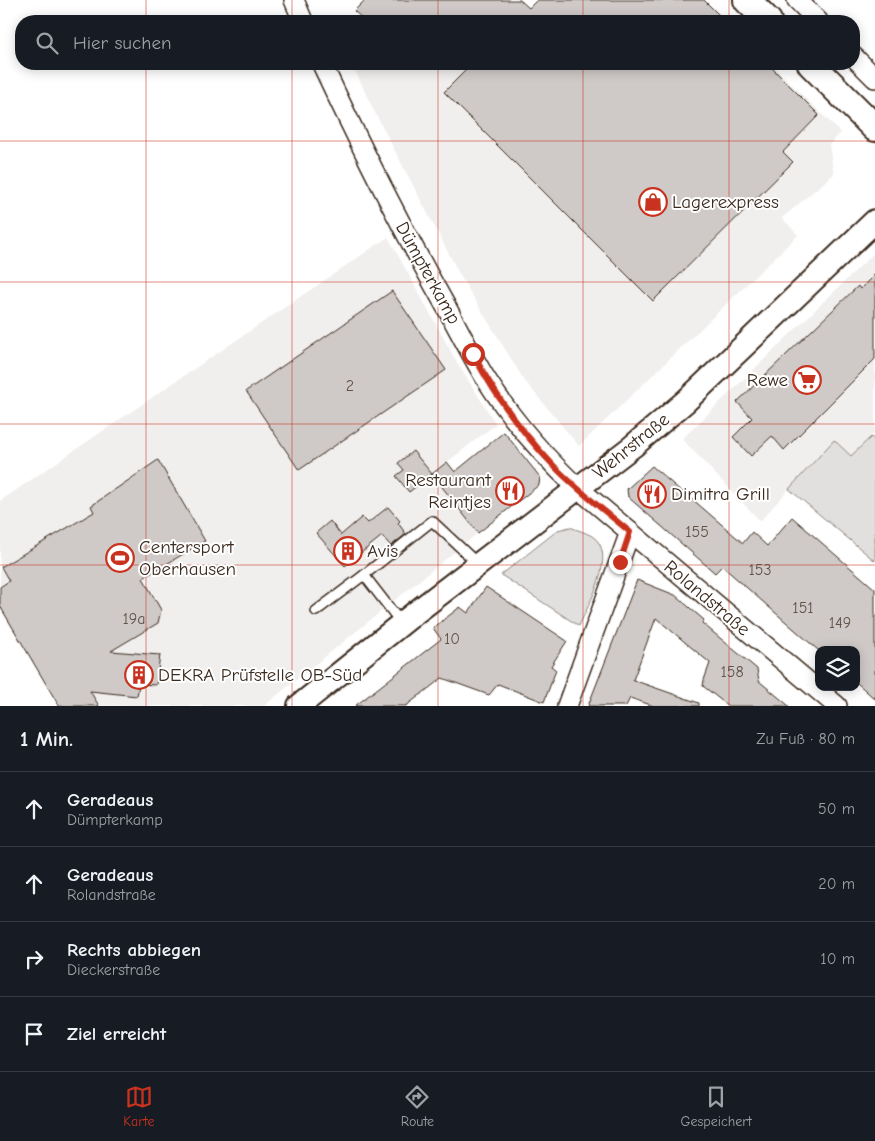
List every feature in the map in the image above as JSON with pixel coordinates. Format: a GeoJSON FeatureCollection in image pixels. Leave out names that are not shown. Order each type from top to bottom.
{"type":"FeatureCollection","features":[{"type":"Feature","properties":{"kind":"main road"},"geometry":{"type":"LineString","coordinates":[[747,0],[762,15]]}},
{"type":"Feature","properties":{"kind":"main road"},"geometry":{"type":"LineString","coordinates":[[817,70],[875,128]]}},
{"type":"Feature","properties":{"kind":"street"},"geometry":{"type":"LineString","coordinates":[[797,0],[812,15]]}},
{"type":"Feature","properties":{"kind":"street"},"geometry":{"type":"LineString","coordinates":[[860,63],[875,78]]}},
{"type":"Feature","properties":{"kind":"street","name":"Dümpterkamp"},"geometry":{"type":"LineString","coordinates":[[325,70],[362,148],[418,256],[487,380],[532,442],[579,489]]}},
{"type":"Feature","properties":{"kind":"street","name":"Wehrstraße"},"geometry":{"type":"LineString","coordinates":[[299,706],[479,564],[579,489],[686,401],[875,221]]}},
{"type":"Feature","properties":{"kind":"street","name":"Rolandstraße"},"geometry":{"type":"LineString","coordinates":[[579,489],[837,706]]}},
{"type":"Feature","properties":{"kind":"street"},"geometry":{"type":"LineString","coordinates":[[567,706],[630,532]]}},
{"type":"Feature","properties":{"kind":"lane"},"geometry":{"type":"LineString","coordinates":[[316,611],[432,521],[479,564]]}},
{"type":"Feature","properties":{"kind":"lane"},"geometry":{"type":"LineString","coordinates":[[364,575],[402,624]]}},
{"type":"Feature","properties":{"kind":"shaded area"},"geometry":{"type":"Polygon","coordinates":[[[355,70],[777,70],[841,133],[829,145],[834,174],[782,218],[798,235],[579,446],[524,380],[462,279],[373,109],[355,70]]]}},
{"type":"Feature","properties":{"kind":"shaded area"},"geometry":{"type":"Polygon","coordinates":[[[388,237],[458,364],[496,424],[432,474],[478,533],[264,706],[59,706],[0,609],[0,501],[388,237]]]}},
{"type":"Feature","properties":{"kind":"shaded area"},"geometry":{"type":"Polygon","coordinates":[[[875,252],[875,433],[851,456],[834,440],[760,521],[682,439],[875,252]]]}},
{"type":"Feature","properties":{"kind":"shaded area"},"geometry":{"type":"Polygon","coordinates":[[[871,437],[875,440],[875,561],[789,489],[834,440],[851,456],[871,437]]]}},
{"type":"Feature","properties":{"kind":"shaded area"},"geometry":{"type":"Polygon","coordinates":[[[570,527],[592,536],[600,544],[603,554],[599,580],[579,626],[501,575],[558,530],[570,527]]]}},
{"type":"Feature","properties":{"kind":"building"},"geometry":{"type":"Polygon","coordinates":[[[365,0],[520,0],[529,8],[537,0],[704,0],[719,15],[358,15],[354,11],[365,0]]]}},
{"type":"Feature","properties":{"kind":"building","name":"Lagerexpress"},"geometry":{"type":"Polygon","coordinates":[[[466,70],[774,70],[819,115],[783,152],[793,162],[653,301],[444,92],[466,70]]]}},
{"type":"Feature","properties":{"kind":"building","name":"Rewe"},"geometry":{"type":"Polygon","coordinates":[[[875,274],[875,359],[784,450],[772,436],[751,456],[733,437],[752,418],[737,402],[858,286],[860,289],[875,274]]]}},
{"type":"Feature","properties":{"kind":"building"},"geometry":{"type":"Polygon","coordinates":[[[392,291],[446,370],[299,470],[246,391],[392,291]]]}},
{"type":"Feature","properties":{"kind":"building"},"geometry":{"type":"Polygon","coordinates":[[[504,432],[540,477],[539,485],[478,533],[432,474],[447,462],[455,472],[504,432]]]}},
{"type":"Feature","properties":{"kind":"building"},"geometry":{"type":"Polygon","coordinates":[[[413,451],[432,474],[409,492],[396,476],[404,470],[398,463],[413,451]]]}},
{"type":"Feature","properties":{"kind":"building"},"geometry":{"type":"Polygon","coordinates":[[[158,460],[205,541],[143,578],[161,610],[158,623],[111,651],[160,655],[156,685],[139,684],[137,696],[90,691],[99,706],[59,706],[0,606],[0,587],[9,581],[1,567],[94,512],[91,506],[158,460]]]}},
{"type":"Feature","properties":{"kind":"building"},"geometry":{"type":"Polygon","coordinates":[[[652,466],[743,543],[752,532],[767,546],[792,517],[875,589],[875,699],[860,686],[860,646],[815,647],[722,566],[715,573],[628,497],[627,489],[652,466]]]}},
{"type":"Feature","properties":{"kind":"building","name":"Avis"},"geometry":{"type":"Polygon","coordinates":[[[388,507],[400,521],[398,523],[406,534],[391,546],[382,536],[345,566],[316,533],[330,521],[341,535],[362,517],[368,523],[388,507]]]}},
{"type":"Feature","properties":{"kind":"building"},"geometry":{"type":"Polygon","coordinates":[[[637,580],[675,595],[704,620],[702,623],[757,669],[759,681],[789,706],[728,706],[703,686],[710,663],[656,618],[633,680],[699,703],[699,706],[654,706],[630,698],[626,706],[588,706],[637,580]]]}},
{"type":"Feature","properties":{"kind":"building"},"geometry":{"type":"Polygon","coordinates":[[[486,587],[567,641],[551,666],[556,670],[544,702],[498,684],[489,695],[442,678],[406,706],[355,706],[441,639],[433,628],[460,607],[468,613],[486,587]]]}},
{"type":"Feature","properties":{"kind":"place","name":"Lagerexpress"},"geometry":{"type":"Point","coordinates":[653,202]}},
{"type":"Feature","properties":{"kind":"place","name":"Rewe"},"geometry":{"type":"Point","coordinates":[807,380]}},
{"type":"Feature","properties":{"kind":"place","name":"Restaurant Reintjes"},"geometry":{"type":"Point","coordinates":[510,491]}},
{"type":"Feature","properties":{"kind":"place","name":"Dimitra Grill"},"geometry":{"type":"Point","coordinates":[652,494]}},
{"type":"Feature","properties":{"kind":"place","name":"Avis"},"geometry":{"type":"Point","coordinates":[348,551]}},
{"type":"Feature","properties":{"kind":"place","name":"Centersport Oberhausen"},"geometry":{"type":"Point","coordinates":[120,558]}},
{"type":"Feature","properties":{"kind":"place","name":"DEKRA Prüfstelle OB-Süd"},"geometry":{"type":"Point","coordinates":[139,675]}},
{"type":"Feature","properties":{"kind":"route"},"geometry":{"type":"LineString","coordinates":[[473,354],[487,380],[532,442],[555,467],[630,532],[620,562]]}}]}
